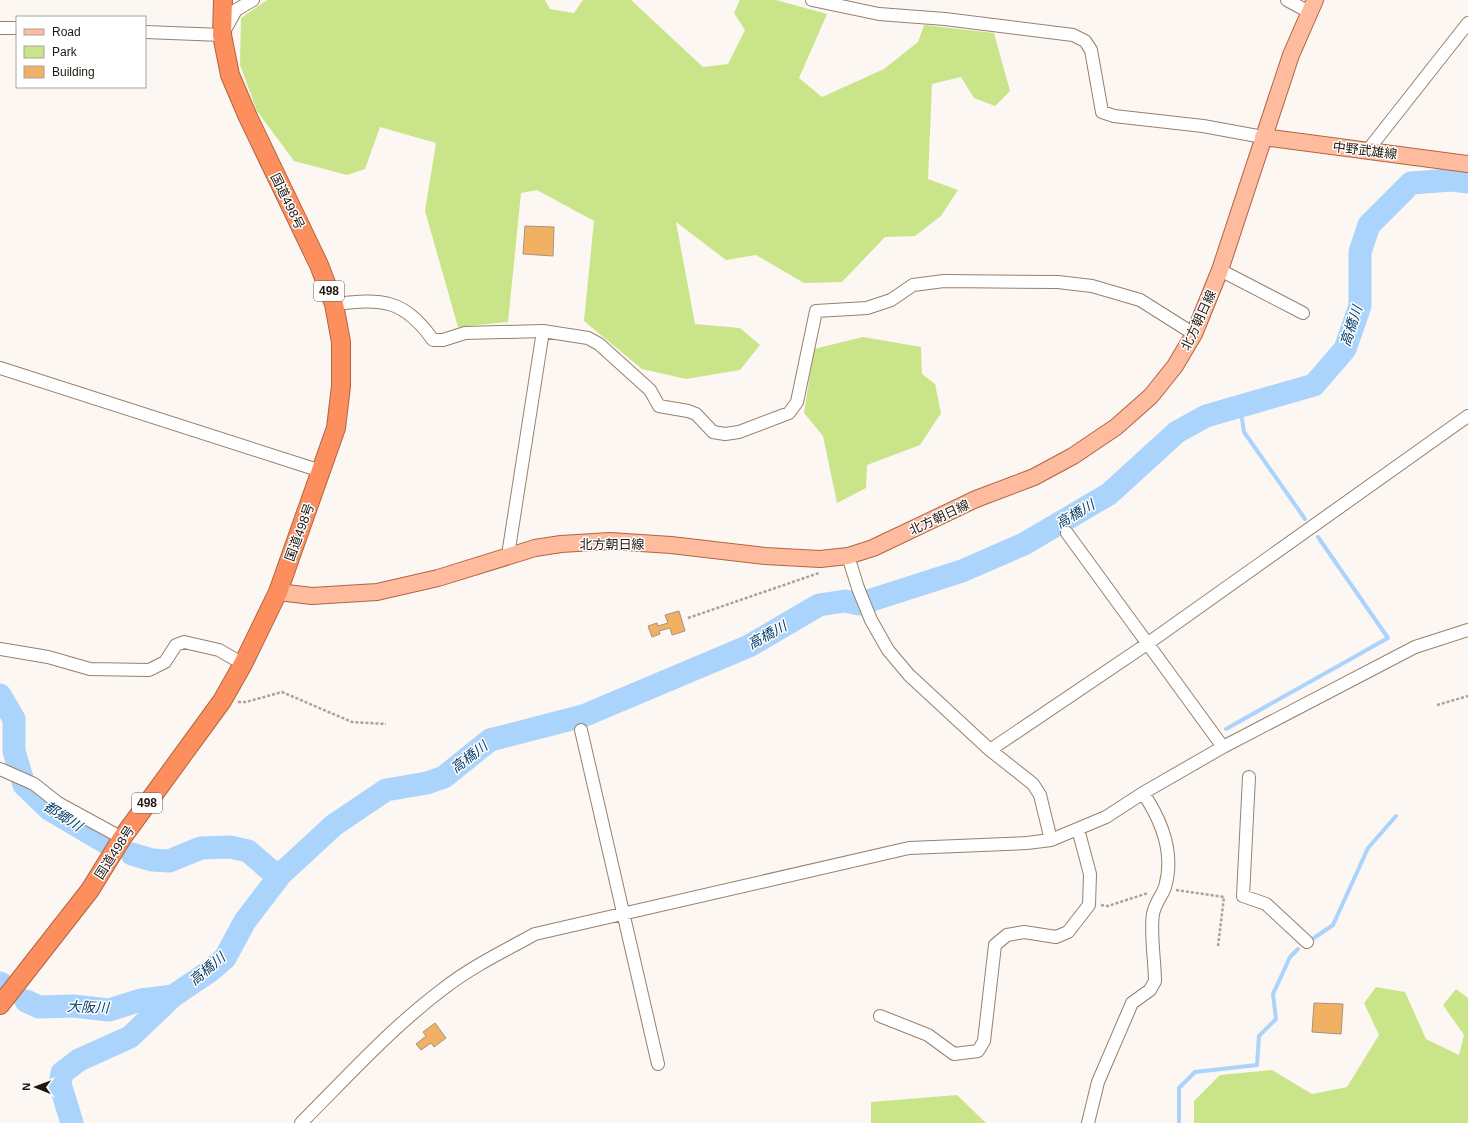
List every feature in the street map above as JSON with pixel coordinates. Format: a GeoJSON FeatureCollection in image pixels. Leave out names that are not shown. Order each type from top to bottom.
{"type":"FeatureCollection","features":[{"type":"Feature","properties":{"kind":"highway","name":"国道498号"},"geometry":{"type":"LineString","coordinates":[[0,1005],[90,890],[122,838],[222,701],[243,664],[278,592],[336,428],[341,386],[341,342],[334,304],[319,265],[248,117],[230,74],[222,35],[223,0]]}},
{"type":"Feature","properties":{"kind":"main road","name":"北方朝日線"},"geometry":{"type":"LineString","coordinates":[[278,592],[312,596],[377,592],[438,578],[508,555],[535,548],[561,544],[610,541],[670,545],[765,556],[820,559],[848,556],[873,548],[976,499],[1034,477],[1074,456],[1116,427],[1150,396],[1175,366],[1194,334],[1220,270],[1291,55],[1312,6]]}},
{"type":"Feature","properties":{"kind":"main road","name":"中野武雄線"},"geometry":{"type":"LineString","coordinates":[[1263,137],[1468,164]]}},
{"type":"Feature","properties":{"kind":"street"},"geometry":{"type":"LineString","coordinates":[[146,32],[222,35],[236,10],[253,0]]}},
{"type":"Feature","properties":{"kind":"street"},"geometry":{"type":"LineString","coordinates":[[812,0],[886,15],[945,19],[1073,35],[1085,41],[1091,50],[1102,112],[1114,116],[1203,126],[1263,137]]}},
{"type":"Feature","properties":{"kind":"street"},"geometry":{"type":"LineString","coordinates":[[1287,0],[1312,6]]}},
{"type":"Feature","properties":{"kind":"street"},"geometry":{"type":"LineString","coordinates":[[1368,150],[1468,23]]}},
{"type":"Feature","properties":{"kind":"street"},"geometry":{"type":"LineString","coordinates":[[0,28],[16,28]]}},
{"type":"Feature","properties":{"kind":"street"},"geometry":{"type":"LineString","coordinates":[[1220,270],[1303,313]]}},
{"type":"Feature","properties":{"kind":"street"},"geometry":{"type":"LineString","coordinates":[[334,304],[367,300],[390,303],[419,321],[433,340],[443,340],[465,333],[543,331],[588,338],[599,344],[650,390],[659,406],[688,410],[696,414],[713,432],[725,434],[739,432],[789,413],[797,402],[816,311],[867,308],[891,300],[913,285],[944,281],[1050,282],[1092,286],[1140,300],[1194,334]]}},
{"type":"Feature","properties":{"kind":"street"},"geometry":{"type":"LineString","coordinates":[[508,555],[543,331]]}},
{"type":"Feature","properties":{"kind":"street"},"geometry":{"type":"LineString","coordinates":[[0,368],[321,471]]}},
{"type":"Feature","properties":{"kind":"street"},"geometry":{"type":"LineString","coordinates":[[990,750],[1147,644],[1468,416]]}},
{"type":"Feature","properties":{"kind":"street"},"geometry":{"type":"LineString","coordinates":[[1067,533],[1223,747]]}},
{"type":"Feature","properties":{"kind":"street"},"geometry":{"type":"LineString","coordinates":[[848,556],[858,588],[871,620],[888,650],[906,671],[990,750],[1033,784],[1040,795],[1051,840]]}},
{"type":"Feature","properties":{"kind":"street"},"geometry":{"type":"LineString","coordinates":[[301,1123],[383,1040],[443,988],[535,934],[909,848],[1027,843],[1051,840],[1106,817],[1142,793],[1223,747],[1415,647],[1468,630]]}},
{"type":"Feature","properties":{"kind":"street"},"geometry":{"type":"LineString","coordinates":[[0,649],[48,657],[90,669],[149,670],[165,662],[176,645],[184,642],[219,650],[243,664]]}},
{"type":"Feature","properties":{"kind":"street"},"geometry":{"type":"LineString","coordinates":[[581,730],[658,1064]]}},
{"type":"Feature","properties":{"kind":"street"},"geometry":{"type":"LineString","coordinates":[[0,769],[34,784],[58,803],[122,838]]}},
{"type":"Feature","properties":{"kind":"street"},"geometry":{"type":"LineString","coordinates":[[1249,778],[1243,896],[1266,904],[1307,942]]}},
{"type":"Feature","properties":{"kind":"street"},"geometry":{"type":"LineString","coordinates":[[1088,1123],[1098,1082],[1132,1003],[1150,990],[1155,982],[1153,916],[1158,899],[1164,889],[1170,868],[1168,847],[1157,814],[1142,793]]}},
{"type":"Feature","properties":{"kind":"street"},"geometry":{"type":"LineString","coordinates":[[880,1016],[928,1035],[954,1054],[978,1051],[984,1041],[996,945],[1007,935],[1024,932],[1056,937],[1068,932],[1089,905],[1090,874],[1078,829]]}},
{"type":"Feature","properties":{"kind":"path"},"geometry":{"type":"LineString","coordinates":[[688,618],[814,576],[821,572]]}},
{"type":"Feature","properties":{"kind":"path"},"geometry":{"type":"LineString","coordinates":[[222,701],[246,702],[282,692],[352,722],[386,724]]}},
{"type":"Feature","properties":{"kind":"path"},"geometry":{"type":"LineString","coordinates":[[1437,705],[1468,696]]}},
{"type":"Feature","properties":{"kind":"path"},"geometry":{"type":"LineString","coordinates":[[1089,905],[1108,906],[1164,889],[1224,897],[1218,946]]}},
{"type":"Feature","properties":{"kind":"green space"},"geometry":{"type":"Polygon","coordinates":[[[267,0],[545,0],[550,9],[574,13],[583,0],[631,0],[703,67],[728,64],[745,30],[734,13],[740,0],[776,0],[827,14],[799,78],[822,97],[884,69],[918,42],[924,25],[994,33],[1010,91],[995,106],[974,98],[961,77],[932,84],[928,179],[958,190],[941,216],[915,236],[885,237],[842,282],[804,283],[756,255],[726,260],[676,222],[695,324],[740,328],[760,345],[740,370],[686,379],[642,369],[584,321],[594,221],[537,190],[521,193],[508,322],[458,327],[425,211],[436,143],[380,127],[365,169],[347,175],[294,161],[257,111],[240,65],[241,18],[267,0]]]}},
{"type":"Feature","properties":{"kind":"green space"},"geometry":{"type":"Polygon","coordinates":[[[863,337],[921,347],[922,374],[935,384],[941,413],[920,445],[867,465],[866,488],[837,503],[823,436],[804,413],[814,349],[863,337]]]}},
{"type":"Feature","properties":{"kind":"green space"},"geometry":{"type":"Polygon","coordinates":[[[1376,987],[1405,992],[1426,1039],[1459,1055],[1464,1035],[1443,1005],[1456,989],[1468,998],[1468,1123],[1194,1123],[1194,1101],[1220,1075],[1272,1070],[1312,1094],[1347,1087],[1379,1035],[1364,1003],[1376,987]]]}},
{"type":"Feature","properties":{"kind":"green space"},"geometry":{"type":"Polygon","coordinates":[[[957,1095],[986,1123],[871,1123],[871,1102],[957,1095]]]}},
{"type":"Feature","properties":{"kind":"building"},"geometry":{"type":"Polygon","coordinates":[[[525,226],[554,227],[553,256],[523,254],[525,226]]]}},
{"type":"Feature","properties":{"kind":"building"},"geometry":{"type":"Polygon","coordinates":[[[679,611],[685,631],[672,635],[670,628],[659,631],[660,634],[652,637],[648,626],[657,623],[658,626],[668,623],[665,615],[679,611]]]}},
{"type":"Feature","properties":{"kind":"building"},"geometry":{"type":"Polygon","coordinates":[[[1314,1003],[1343,1004],[1341,1034],[1312,1032],[1314,1003]]]}},
{"type":"Feature","properties":{"kind":"building"},"geometry":{"type":"Polygon","coordinates":[[[435,1023],[446,1038],[434,1047],[431,1043],[421,1050],[416,1044],[426,1036],[423,1032],[435,1023]]]}},
{"type":"Feature","properties":{"kind":"waterway","name":"高橋川"},"geometry":{"type":"LineString","coordinates":[[72,1123],[60,1084],[62,1073],[79,1060],[130,1037],[173,996],[210,971],[225,958],[245,921],[281,874],[334,825],[386,790],[427,783],[444,777],[490,740],[583,716],[749,646],[819,605],[845,601],[859,604],[962,571],[1024,544],[1109,494],[1177,432],[1206,416],[1314,385],[1345,349],[1360,306],[1360,252],[1369,225],[1411,183],[1452,180],[1468,182]]}},
{"type":"Feature","properties":{"kind":"waterway"},"geometry":{"type":"LineString","coordinates":[[1240,406],[1244,432],[1305,519]]}},
{"type":"Feature","properties":{"kind":"waterway"},"geometry":{"type":"LineString","coordinates":[[1226,729],[1388,638],[1318,537]]}},
{"type":"Feature","properties":{"kind":"waterway","name":"都郷川"},"geometry":{"type":"LineString","coordinates":[[0,695],[14,719],[14,751],[24,785],[49,809],[105,842]]}},
{"type":"Feature","properties":{"kind":"waterway"},"geometry":{"type":"LineString","coordinates":[[1314,938],[1333,925],[1368,848],[1396,816]]}},
{"type":"Feature","properties":{"kind":"waterway","name":"都郷川"},"geometry":{"type":"LineString","coordinates":[[132,854],[152,860],[169,861],[201,848],[230,847],[248,851],[270,870],[281,874]]}},
{"type":"Feature","properties":{"kind":"waterway"},"geometry":{"type":"LineString","coordinates":[[1179,1123],[1179,1088],[1195,1072],[1257,1065],[1259,1036],[1276,1019],[1273,994],[1290,957],[1298,949]]}},
{"type":"Feature","properties":{"kind":"waterway","name":"大阪川"},"geometry":{"type":"LineString","coordinates":[[26,1001],[39,1007],[73,1006],[109,1010],[141,1000],[173,996]]}}]}
